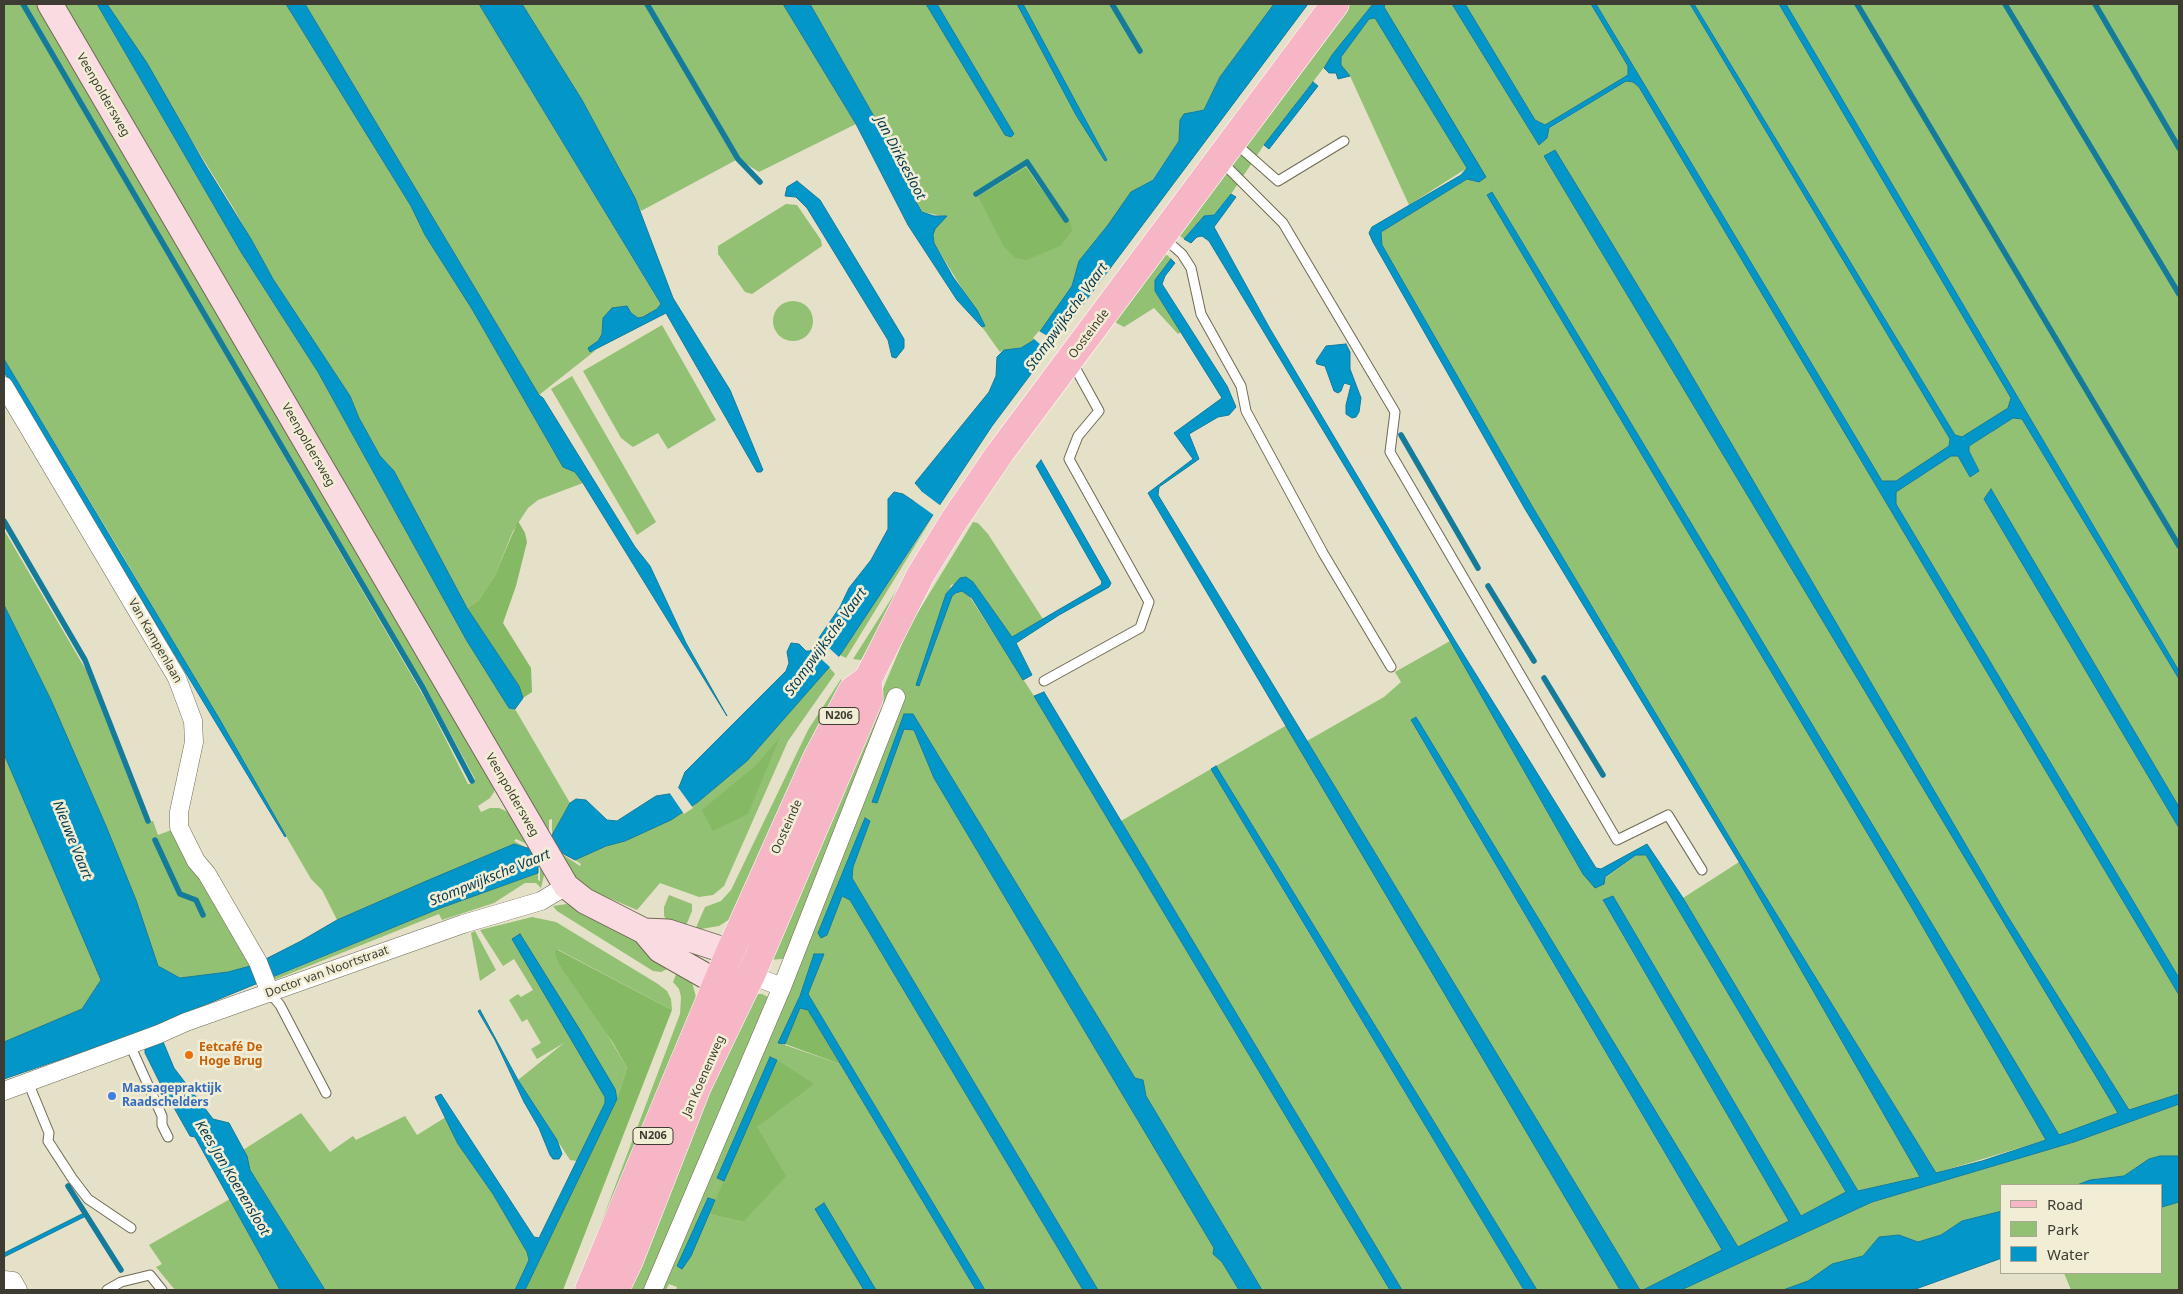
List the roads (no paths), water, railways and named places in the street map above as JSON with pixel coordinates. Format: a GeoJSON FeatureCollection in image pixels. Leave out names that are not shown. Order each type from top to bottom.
{"type":"FeatureCollection","features":[{"type":"Feature","properties":{"kind":"main road","name":"Oosteinde"},"geometry":{"type":"LineString","coordinates":[[718,983],[816,760],[852,691],[868,679],[921,574],[953,522],[1000,453],[1335,4]]}},
{"type":"Feature","properties":{"kind":"main road","name":"Oosteinde"},"geometry":{"type":"LineString","coordinates":[[751,975],[869,699],[868,679]]}},
{"type":"Feature","properties":{"kind":"main road","name":"Jan Koenenweg"},"geometry":{"type":"LineString","coordinates":[[615,1290],[629,1261],[698,1087],[751,975]]}},
{"type":"Feature","properties":{"kind":"main road","name":"Jan Koenenweg"},"geometry":{"type":"LineString","coordinates":[[589,1290],[718,983]]}},
{"type":"Feature","properties":{"kind":"street","name":"Veenpoldersweg"},"geometry":{"type":"LineString","coordinates":[[50,4],[566,886]]}},
{"type":"Feature","properties":{"kind":"street","name":"Van Kampenlaan"},"geometry":{"type":"LineString","coordinates":[[4,386],[177,678],[193,721],[194,742],[179,812],[179,827],[196,861],[207,874],[258,962],[267,987]]}},
{"type":"Feature","properties":{"kind":"street"},"geometry":{"type":"LineString","coordinates":[[653,1290],[782,987],[896,698]]}},
{"type":"Feature","properties":{"kind":"street"},"geometry":{"type":"LineString","coordinates":[[566,886],[585,901],[644,931],[660,950],[718,983],[751,975]]}},
{"type":"Feature","properties":{"kind":"street","name":"Doctor van Noortstraat"},"geometry":{"type":"LineString","coordinates":[[4,1091],[159,1034],[267,987],[541,901],[566,886]]}},
{"type":"Feature","properties":{"kind":"street"},"geometry":{"type":"LineString","coordinates":[[644,931],[668,932],[730,952],[751,975],[782,987]]}},
{"type":"Feature","properties":{"kind":"street"},"geometry":{"type":"LineString","coordinates":[[4,1280],[13,1281],[18,1290]]}},
{"type":"Feature","properties":{"kind":"lane"},"geometry":{"type":"LineString","coordinates":[[1226,150],[1278,181],[1344,141]]}},
{"type":"Feature","properties":{"kind":"lane"},"geometry":{"type":"LineString","coordinates":[[1226,150],[1283,223],[1395,412],[1390,452],[1617,840],[1668,815],[1702,870]]}},
{"type":"Feature","properties":{"kind":"lane"},"geometry":{"type":"LineString","coordinates":[[1162,236],[1182,254],[1191,268],[1201,314],[1241,386],[1246,411],[1323,554],[1391,667]]}},
{"type":"Feature","properties":{"kind":"lane"},"geometry":{"type":"LineString","coordinates":[[1044,681],[1140,628],[1150,602],[1069,459],[1078,436],[1098,411],[1070,360]]}},
{"type":"Feature","properties":{"kind":"lane"},"geometry":{"type":"LineString","coordinates":[[267,987],[280,1005],[326,1093]]}},
{"type":"Feature","properties":{"kind":"lane"},"geometry":{"type":"LineString","coordinates":[[136,1043],[168,1137]]}},
{"type":"Feature","properties":{"kind":"lane"},"geometry":{"type":"LineString","coordinates":[[28,1082],[50,1133],[48,1141],[72,1178],[88,1200],[131,1228]]}},
{"type":"Feature","properties":{"kind":"lane"},"geometry":{"type":"LineString","coordinates":[[107,1290],[121,1282],[150,1275],[162,1290]]}},
{"type":"Feature","properties":{"kind":"water"},"geometry":{"type":"Polygon","coordinates":[[[97,4],[107,4],[147,63],[273,279],[350,396],[359,418],[380,456],[394,471],[467,608],[519,686],[523,698],[515,709],[509,708],[467,641],[318,372],[241,252],[97,4]]]}},
{"type":"Feature","properties":{"kind":"water"},"geometry":{"type":"Polygon","coordinates":[[[286,4],[305,4],[539,395],[543,398],[635,547],[650,566],[686,643],[727,716],[583,483],[575,472],[563,467],[472,309],[425,235],[411,206],[286,4]]]}},
{"type":"Feature","properties":{"kind":"water"},"geometry":{"type":"Polygon","coordinates":[[[479,4],[522,4],[582,100],[635,198],[673,298],[730,390],[763,470],[761,472],[757,472],[666,313],[590,352],[588,348],[598,341],[602,334],[603,318],[612,308],[627,306],[631,313],[638,318],[657,309],[661,304],[479,4]]]}},
{"type":"Feature","properties":{"kind":"water"},"geometry":{"type":"Polygon","coordinates":[[[783,4],[810,4],[917,192],[916,202],[922,212],[934,216],[947,216],[935,229],[933,235],[934,243],[953,277],[977,310],[985,326],[982,327],[957,300],[908,225],[856,124],[783,4]]]}},
{"type":"Feature","properties":{"kind":"water"},"geometry":{"type":"Polygon","coordinates":[[[926,4],[937,4],[1014,134],[1011,137],[1005,135],[926,4]]]}},
{"type":"Feature","properties":{"kind":"water"},"geometry":{"type":"Polygon","coordinates":[[[1017,4],[1023,4],[1107,160],[1105,161],[1076,115],[1017,4]]]}},
{"type":"Feature","properties":{"kind":"water"},"geometry":{"type":"Polygon","coordinates":[[[1274,4],[1308,4],[992,426],[840,655],[747,761],[698,802],[671,820],[625,841],[606,846],[575,860],[560,852],[538,864],[538,873],[438,909],[156,1025],[174,1068],[213,1119],[229,1123],[247,1156],[250,1170],[325,1290],[280,1290],[195,1137],[190,1136],[160,1083],[145,1053],[140,1032],[4,1079],[4,1042],[82,1009],[101,980],[4,754],[4,605],[51,700],[106,826],[136,900],[158,966],[180,978],[228,972],[254,965],[337,920],[424,882],[514,844],[527,848],[551,837],[570,803],[576,799],[586,800],[607,820],[617,821],[656,796],[669,794],[679,787],[685,772],[786,671],[789,663],[787,652],[791,643],[799,644],[806,651],[810,651],[840,607],[849,588],[871,560],[888,529],[888,499],[894,492],[903,494],[915,502],[922,491],[915,483],[989,392],[996,376],[997,357],[1004,350],[1021,348],[1034,340],[1072,286],[1079,261],[1131,192],[1153,180],[1179,141],[1180,120],[1184,114],[1204,110],[1220,77],[1274,4]]]}},
{"type":"Feature","properties":{"kind":"water"},"geometry":{"type":"Polygon","coordinates":[[[1373,4],[1385,4],[1384,7],[1486,177],[1479,182],[1467,179],[1381,232],[1382,245],[1532,506],[1740,855],[1936,1173],[1982,1161],[2046,1140],[1912,908],[1487,195],[1492,192],[2059,1135],[2118,1113],[1544,156],[1555,150],[1675,347],[2005,912],[2129,1110],[2179,1094],[2179,1104],[2074,1142],[1872,1202],[1681,1290],[1643,1290],[1722,1250],[1411,720],[1416,717],[1738,1247],[1789,1221],[1603,900],[1613,896],[1801,1216],[1846,1192],[1646,855],[1636,855],[1605,877],[1604,884],[1595,888],[1583,874],[1450,641],[1209,241],[1202,236],[1197,237],[1191,243],[1184,239],[1204,216],[1214,215],[1231,194],[1236,197],[1214,227],[1269,327],[1454,639],[1596,868],[1601,869],[1647,844],[1683,898],[1858,1191],[1920,1177],[1738,860],[1525,509],[1373,242],[1369,233],[1372,227],[1461,175],[1467,168],[1375,18],[1369,19],[1341,57],[1341,65],[1350,76],[1338,79],[1336,73],[1329,73],[1324,68],[1332,55],[1373,4]]]}},
{"type":"Feature","properties":{"kind":"water"},"geometry":{"type":"Polygon","coordinates":[[[1452,4],[1465,4],[1535,120],[1545,125],[1628,75],[1628,66],[1591,4],[1596,4],[1882,481],[1896,481],[1949,446],[1950,439],[1690,4],[1694,4],[1955,435],[1962,437],[2008,408],[2011,398],[1779,4],[1786,4],[2179,671],[2179,679],[2022,419],[2013,418],[1969,446],[1969,451],[1979,471],[1970,477],[1958,456],[1951,456],[1896,492],[1896,504],[2179,978],[2179,995],[1639,87],[1633,82],[1626,81],[1549,128],[1547,138],[1539,145],[1452,4]]]}},
{"type":"Feature","properties":{"kind":"water"},"geometry":{"type":"Polygon","coordinates":[[[1313,82],[1318,86],[1269,149],[1264,145],[1313,82]]]}},
{"type":"Feature","properties":{"kind":"water"},"geometry":{"type":"Polygon","coordinates":[[[797,181],[820,200],[904,339],[904,348],[896,358],[892,357],[888,340],[807,208],[796,197],[785,196],[787,187],[797,181]]]}},
{"type":"Feature","properties":{"kind":"water"},"geometry":{"type":"Polygon","coordinates":[[[1171,259],[1175,263],[1165,276],[1162,284],[1227,386],[1236,407],[1229,415],[1218,417],[1189,434],[1199,459],[1159,487],[1158,495],[1640,1290],[1620,1290],[1148,493],[1193,459],[1174,433],[1222,398],[1155,291],[1155,280],[1171,259]]]}},
{"type":"Feature","properties":{"kind":"water"},"geometry":{"type":"Polygon","coordinates":[[[1346,344],[1350,352],[1350,369],[1361,398],[1359,412],[1356,417],[1352,418],[1346,414],[1346,405],[1351,385],[1344,383],[1341,391],[1338,393],[1334,391],[1325,366],[1317,364],[1316,361],[1326,346],[1346,344]]]}},
{"type":"Feature","properties":{"kind":"water"},"geometry":{"type":"Polygon","coordinates":[[[4,359],[220,720],[285,837],[4,372],[4,359]]]}},
{"type":"Feature","properties":{"kind":"water"},"geometry":{"type":"Polygon","coordinates":[[[1041,460],[1111,583],[1109,587],[1059,615],[1016,643],[1032,675],[1023,680],[972,598],[962,591],[956,593],[952,596],[919,686],[916,685],[946,594],[960,578],[966,577],[973,582],[1012,637],[1101,585],[1102,582],[1036,466],[1041,460]]]}},
{"type":"Feature","properties":{"kind":"water"},"geometry":{"type":"Polygon","coordinates":[[[1991,489],[2179,807],[2179,828],[1984,499],[1991,489]]]}},
{"type":"Feature","properties":{"kind":"water"},"geometry":{"type":"Polygon","coordinates":[[[1044,692],[1402,1290],[1390,1290],[1034,696],[1044,692]]]}},
{"type":"Feature","properties":{"kind":"water"},"geometry":{"type":"Polygon","coordinates":[[[904,714],[913,714],[1135,1078],[1143,1080],[1146,1096],[1262,1290],[1239,1290],[1222,1262],[1213,1254],[1214,1248],[934,778],[914,730],[904,729],[877,803],[872,802],[904,714]]]}},
{"type":"Feature","properties":{"kind":"water"},"geometry":{"type":"Polygon","coordinates":[[[1216,766],[1537,1290],[1524,1290],[1211,769],[1216,766]]]}},
{"type":"Feature","properties":{"kind":"water"},"geometry":{"type":"Polygon","coordinates":[[[865,818],[870,821],[853,867],[852,878],[1098,1290],[1083,1290],[850,900],[842,896],[827,935],[821,938],[818,933],[865,818]]]}},
{"type":"Feature","properties":{"kind":"water"},"geometry":{"type":"Polygon","coordinates":[[[520,934],[615,1089],[617,1099],[525,1290],[515,1290],[529,1260],[527,1252],[493,1194],[458,1144],[435,1097],[441,1094],[534,1237],[539,1238],[605,1103],[605,1097],[512,939],[520,934]]]}},
{"type":"Feature","properties":{"kind":"water"},"geometry":{"type":"Polygon","coordinates":[[[814,954],[824,954],[808,994],[985,1290],[976,1290],[808,1010],[800,1008],[785,1044],[778,1043],[800,996],[814,954]]]}},
{"type":"Feature","properties":{"kind":"water"},"geometry":{"type":"Polygon","coordinates":[[[480,1010],[518,1080],[557,1140],[562,1154],[559,1159],[553,1159],[550,1155],[539,1128],[524,1102],[495,1040],[478,1011],[480,1010]]]}},
{"type":"Feature","properties":{"kind":"water"},"geometry":{"type":"Polygon","coordinates":[[[770,1057],[777,1060],[724,1181],[717,1178],[770,1057]]]}},
{"type":"Feature","properties":{"kind":"water"},"geometry":{"type":"Polygon","coordinates":[[[2160,1156],[2179,1156],[2179,1202],[2163,1207],[2163,1184],[2080,1184],[2090,1180],[2124,1176],[2149,1159],[2160,1156]]]}},
{"type":"Feature","properties":{"kind":"water"},"geometry":{"type":"Polygon","coordinates":[[[708,1198],[715,1200],[691,1256],[682,1269],[677,1266],[708,1198]]]}},
{"type":"Feature","properties":{"kind":"water"},"geometry":{"type":"Polygon","coordinates":[[[824,1203],[876,1290],[864,1290],[815,1209],[824,1203]]]}},
{"type":"Feature","properties":{"kind":"water"},"geometry":{"type":"Polygon","coordinates":[[[2000,1212],[2000,1259],[1913,1290],[1783,1290],[1808,1281],[1832,1264],[1863,1256],[1879,1237],[1899,1235],[1918,1242],[1941,1235],[1962,1221],[2000,1212]]]}},
{"type":"Feature","properties":{"kind":"water"},"geometry":{"type":"Polygon","coordinates":[[[84,1213],[86,1216],[4,1257],[4,1253],[84,1213]]]}},
{"type":"Feature","properties":{"kind":"waterway"},"geometry":{"type":"LineString","coordinates":[[23,4],[423,688],[472,781]]}},
{"type":"Feature","properties":{"kind":"waterway"},"geometry":{"type":"LineString","coordinates":[[647,4],[738,159],[760,182]]}},
{"type":"Feature","properties":{"kind":"waterway"},"geometry":{"type":"LineString","coordinates":[[1112,4],[1140,51]]}},
{"type":"Feature","properties":{"kind":"waterway"},"geometry":{"type":"LineString","coordinates":[[1857,4],[2179,546]]}},
{"type":"Feature","properties":{"kind":"waterway"},"geometry":{"type":"LineString","coordinates":[[2005,4],[2179,294]]}},
{"type":"Feature","properties":{"kind":"waterway"},"geometry":{"type":"LineString","coordinates":[[2095,4],[2179,148]]}},
{"type":"Feature","properties":{"kind":"waterway"},"geometry":{"type":"LineString","coordinates":[[976,194],[1027,162],[1066,220]]}},
{"type":"Feature","properties":{"kind":"waterway"},"geometry":{"type":"LineString","coordinates":[[1401,435],[1478,568]]}},
{"type":"Feature","properties":{"kind":"waterway"},"geometry":{"type":"LineString","coordinates":[[4,521],[85,660],[148,821]]}},
{"type":"Feature","properties":{"kind":"waterway"},"geometry":{"type":"LineString","coordinates":[[1488,586],[1534,661]]}},
{"type":"Feature","properties":{"kind":"waterway"},"geometry":{"type":"LineString","coordinates":[[1544,678],[1603,775]]}},
{"type":"Feature","properties":{"kind":"waterway"},"geometry":{"type":"LineString","coordinates":[[155,840],[180,894],[196,900],[203,915]]}},
{"type":"Feature","properties":{"kind":"waterway"},"geometry":{"type":"LineString","coordinates":[[68,1186],[121,1270]]}},
{"type":"Feature","properties":{"kind":"place","name":"Eetcafé De Hoge Brug"},"geometry":{"type":"Point","coordinates":[189,1055]}},
{"type":"Feature","properties":{"kind":"place","name":"Massagepraktijk Raadschelders"},"geometry":{"type":"Point","coordinates":[112,1096]}},
{"type":"Feature","properties":{"kind":"water label","name":"Jan Dirksesloot"},"geometry":{"type":"Point","coordinates":[900,158]}},
{"type":"Feature","properties":{"kind":"water label","name":"Stompwijksche Vaart"},"geometry":{"type":"Point","coordinates":[1067,317]}},
{"type":"Feature","properties":{"kind":"water label","name":"Stompwijksche Vaart"},"geometry":{"type":"Point","coordinates":[826,642]}},
{"type":"Feature","properties":{"kind":"water label","name":"Nieuwe Vaart"},"geometry":{"type":"Point","coordinates":[72,840]}},
{"type":"Feature","properties":{"kind":"water label","name":"Stompwijksche Vaart"},"geometry":{"type":"Point","coordinates":[490,878]}},
{"type":"Feature","properties":{"kind":"water label","name":"Kees Jan Koenensloot"},"geometry":{"type":"Point","coordinates":[232,1178]}}]}
